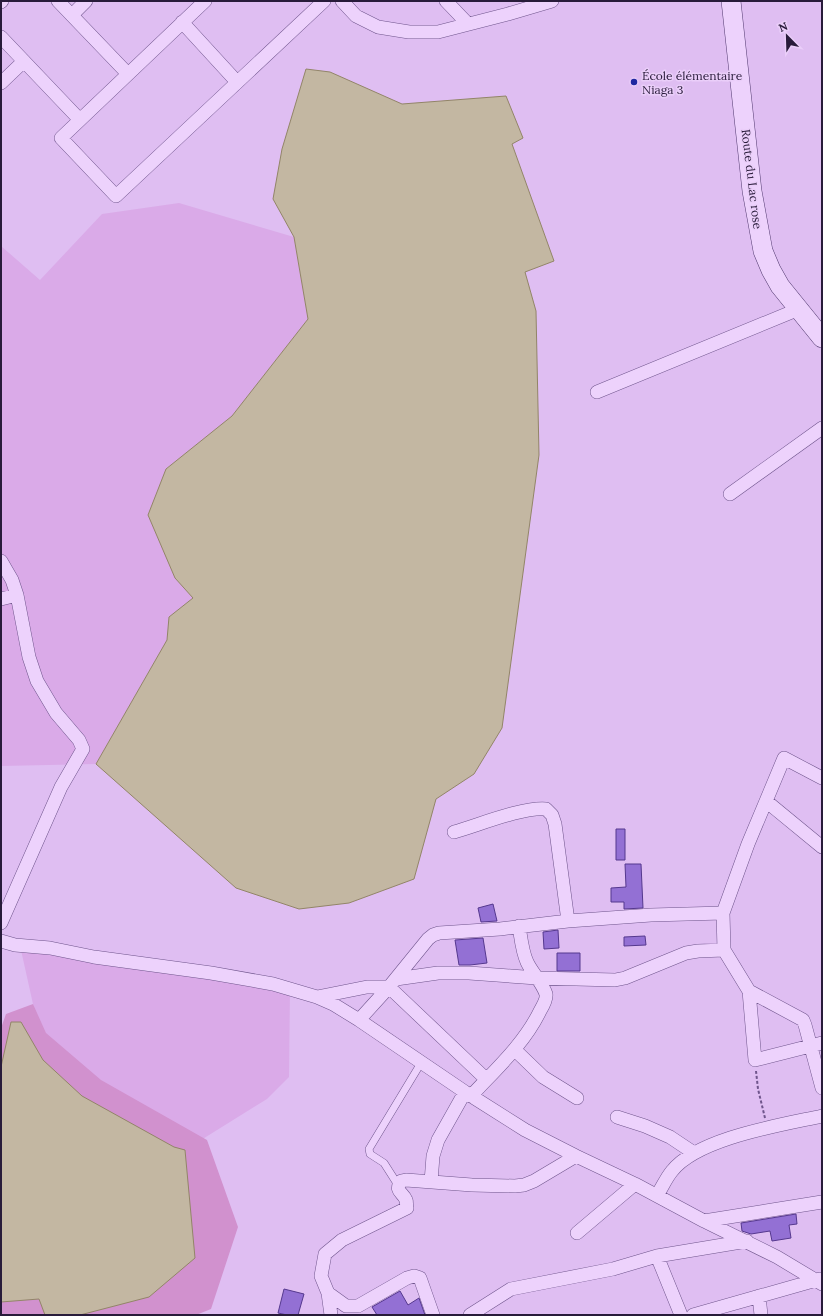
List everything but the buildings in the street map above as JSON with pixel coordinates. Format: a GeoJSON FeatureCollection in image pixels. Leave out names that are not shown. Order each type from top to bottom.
{"type":"FeatureCollection","features":[{"type":"Feature","properties":{"kind":"main road","name":"Route du Lac rose"},"geometry":{"type":"LineString","coordinates":[[731,1],[752,191],[764,251],[780,286],[822,338]]}},
{"type":"Feature","properties":{"kind":"street"},"geometry":{"type":"LineString","coordinates":[[58,1],[128,74]]}},
{"type":"Feature","properties":{"kind":"street"},"geometry":{"type":"LineString","coordinates":[[72,15],[86,1]]}},
{"type":"Feature","properties":{"kind":"street"},"geometry":{"type":"LineString","coordinates":[[205,1],[61,138],[116,196],[324,1]]}},
{"type":"Feature","properties":{"kind":"street"},"geometry":{"type":"LineString","coordinates":[[342,1],[356,16],[378,27],[409,32],[438,32],[530,4],[552,1]]}},
{"type":"Feature","properties":{"kind":"street"},"geometry":{"type":"LineString","coordinates":[[446,1],[468,24]]}},
{"type":"Feature","properties":{"kind":"street"},"geometry":{"type":"LineString","coordinates":[[182,22],[237,82]]}},
{"type":"Feature","properties":{"kind":"street"},"geometry":{"type":"LineString","coordinates":[[1,37],[80,120]]}},
{"type":"Feature","properties":{"kind":"street"},"geometry":{"type":"LineString","coordinates":[[1,84],[24,61]]}},
{"type":"Feature","properties":{"kind":"street"},"geometry":{"type":"LineString","coordinates":[[597,392],[799,309]]}},
{"type":"Feature","properties":{"kind":"street"},"geometry":{"type":"LineString","coordinates":[[730,494],[822,428]]}},
{"type":"Feature","properties":{"kind":"street"},"geometry":{"type":"LineString","coordinates":[[1,561],[12,580],[17,595],[29,656],[37,681],[56,712],[79,740],[83,749],[61,788],[1,923]]}},
{"type":"Feature","properties":{"kind":"street"},"geometry":{"type":"LineString","coordinates":[[1,599],[17,595]]}},
{"type":"Feature","properties":{"kind":"street"},"geometry":{"type":"LineString","coordinates":[[816,1044],[755,1060],[750,991],[724,950],[724,913],[748,844],[784,758],[822,778]]}},
{"type":"Feature","properties":{"kind":"street"},"geometry":{"type":"LineString","coordinates":[[766,801],[822,846]]}},
{"type":"Feature","properties":{"kind":"street"},"geometry":{"type":"LineString","coordinates":[[454,832],[518,813],[539,808],[546,809],[552,815],[555,824],[568,920]]}},
{"type":"Feature","properties":{"kind":"street"},"geometry":{"type":"LineString","coordinates":[[359,1020],[393,983],[412,958],[433,935],[439,933],[478,931],[568,920],[651,915],[724,913]]}},
{"type":"Feature","properties":{"kind":"street"},"geometry":{"type":"LineString","coordinates":[[431,1182],[433,1156],[438,1140],[468,1094],[486,1079],[515,1050],[533,1026],[545,1002],[546,996],[538,978],[524,957],[519,926]]}},
{"type":"Feature","properties":{"kind":"street"},"geometry":{"type":"LineString","coordinates":[[1,941],[15,945],[50,948],[94,957],[211,973],[273,984],[317,997],[333,1004],[359,1020],[468,1094],[525,1130],[657,1195],[704,1221],[747,1241],[820,1281]]}},
{"type":"Feature","properties":{"kind":"street"},"geometry":{"type":"LineString","coordinates":[[317,997],[438,973],[469,973],[538,978],[615,980],[625,978],[686,953],[724,950]]}},
{"type":"Feature","properties":{"kind":"street"},"geometry":{"type":"LineString","coordinates":[[393,983],[486,1079]]}},
{"type":"Feature","properties":{"kind":"street"},"geometry":{"type":"LineString","coordinates":[[750,991],[803,1020],[816,1044],[822,1088]]}},
{"type":"Feature","properties":{"kind":"street"},"geometry":{"type":"LineString","coordinates":[[515,1050],[543,1077],[577,1098]]}},
{"type":"Feature","properties":{"kind":"street"},"geometry":{"type":"LineString","coordinates":[[657,1195],[672,1171],[694,1153],[719,1142],[768,1128],[822,1116]]}},
{"type":"Feature","properties":{"kind":"street"},"geometry":{"type":"LineString","coordinates":[[617,1117],[645,1126],[670,1137],[694,1153]]}},
{"type":"Feature","properties":{"kind":"street"},"geometry":{"type":"LineString","coordinates":[[331,1315],[328,1293],[321,1276],[325,1254],[342,1240],[407,1208],[406,1199],[399,1191],[398,1185],[401,1181],[406,1180],[472,1185],[524,1185],[534,1181],[576,1156]]}},
{"type":"Feature","properties":{"kind":"street"},"geometry":{"type":"LineString","coordinates":[[577,1233],[635,1184]]}},
{"type":"Feature","properties":{"kind":"street"},"geometry":{"type":"LineString","coordinates":[[704,1221],[822,1202]]}},
{"type":"Feature","properties":{"kind":"street"},"geometry":{"type":"LineString","coordinates":[[470,1315],[511,1289],[613,1269],[656,1256],[747,1241]]}},
{"type":"Feature","properties":{"kind":"street"},"geometry":{"type":"LineString","coordinates":[[656,1256],[681,1315]]}},
{"type":"Feature","properties":{"kind":"street"},"geometry":{"type":"LineString","coordinates":[[328,1293],[354,1310],[407,1278],[414,1276],[420,1278],[433,1315]]}},
{"type":"Feature","properties":{"kind":"street"},"geometry":{"type":"LineString","coordinates":[[693,1315],[759,1296],[820,1281]]}},
{"type":"Feature","properties":{"kind":"street"},"geometry":{"type":"LineString","coordinates":[[759,1296],[761,1315]]}},
{"type":"Feature","properties":{"kind":"lane"},"geometry":{"type":"LineString","coordinates":[[398,1185],[384,1163],[370,1154],[369,1149],[422,1063]]}},
{"type":"Feature","properties":{"kind":"path"},"geometry":{"type":"LineString","coordinates":[[755,1060],[758,1088],[768,1128]]}},
{"type":"Feature","properties":{"kind":"shaded area"},"geometry":{"type":"Polygon","coordinates":[[[306,69],[330,72],[402,104],[506,96],[523,138],[512,144],[554,261],[525,272],[536,311],[539,455],[502,728],[474,774],[436,799],[414,879],[349,903],[299,909],[236,888],[96,764],[167,640],[169,617],[193,598],[175,578],[148,515],[166,469],[232,416],[308,319],[294,237],[273,199],[282,149],[306,69]]]}},
{"type":"Feature","properties":{"kind":"shaded area"},"geometry":{"type":"Polygon","coordinates":[[[179,203],[294,237],[308,319],[232,416],[166,469],[175,578],[193,598],[169,617],[167,640],[96,764],[1,766],[1,246],[40,280],[102,214],[179,203]]]}},
{"type":"Feature","properties":{"kind":"shaded area"},"geometry":{"type":"Polygon","coordinates":[[[21,950],[290,990],[289,1077],[267,1099],[185,1150],[43,1060],[21,950]]]}},
{"type":"Feature","properties":{"kind":"shaded area"},"geometry":{"type":"Polygon","coordinates":[[[33,1004],[46,1033],[101,1080],[207,1140],[238,1227],[211,1309],[196,1315],[1,1315],[1,1028],[6,1014],[33,1004]]]}},
{"type":"Feature","properties":{"kind":"shaded area"},"geometry":{"type":"Polygon","coordinates":[[[11,1022],[21,1022],[43,1060],[82,1096],[174,1147],[185,1150],[195,1258],[149,1297],[80,1315],[45,1315],[39,1299],[1,1302],[1,1067],[11,1022]]]}},
{"type":"Feature","properties":{"kind":"place","name":"École élémentaire Niaga 3"},"geometry":{"type":"Point","coordinates":[634,82]}}]}
